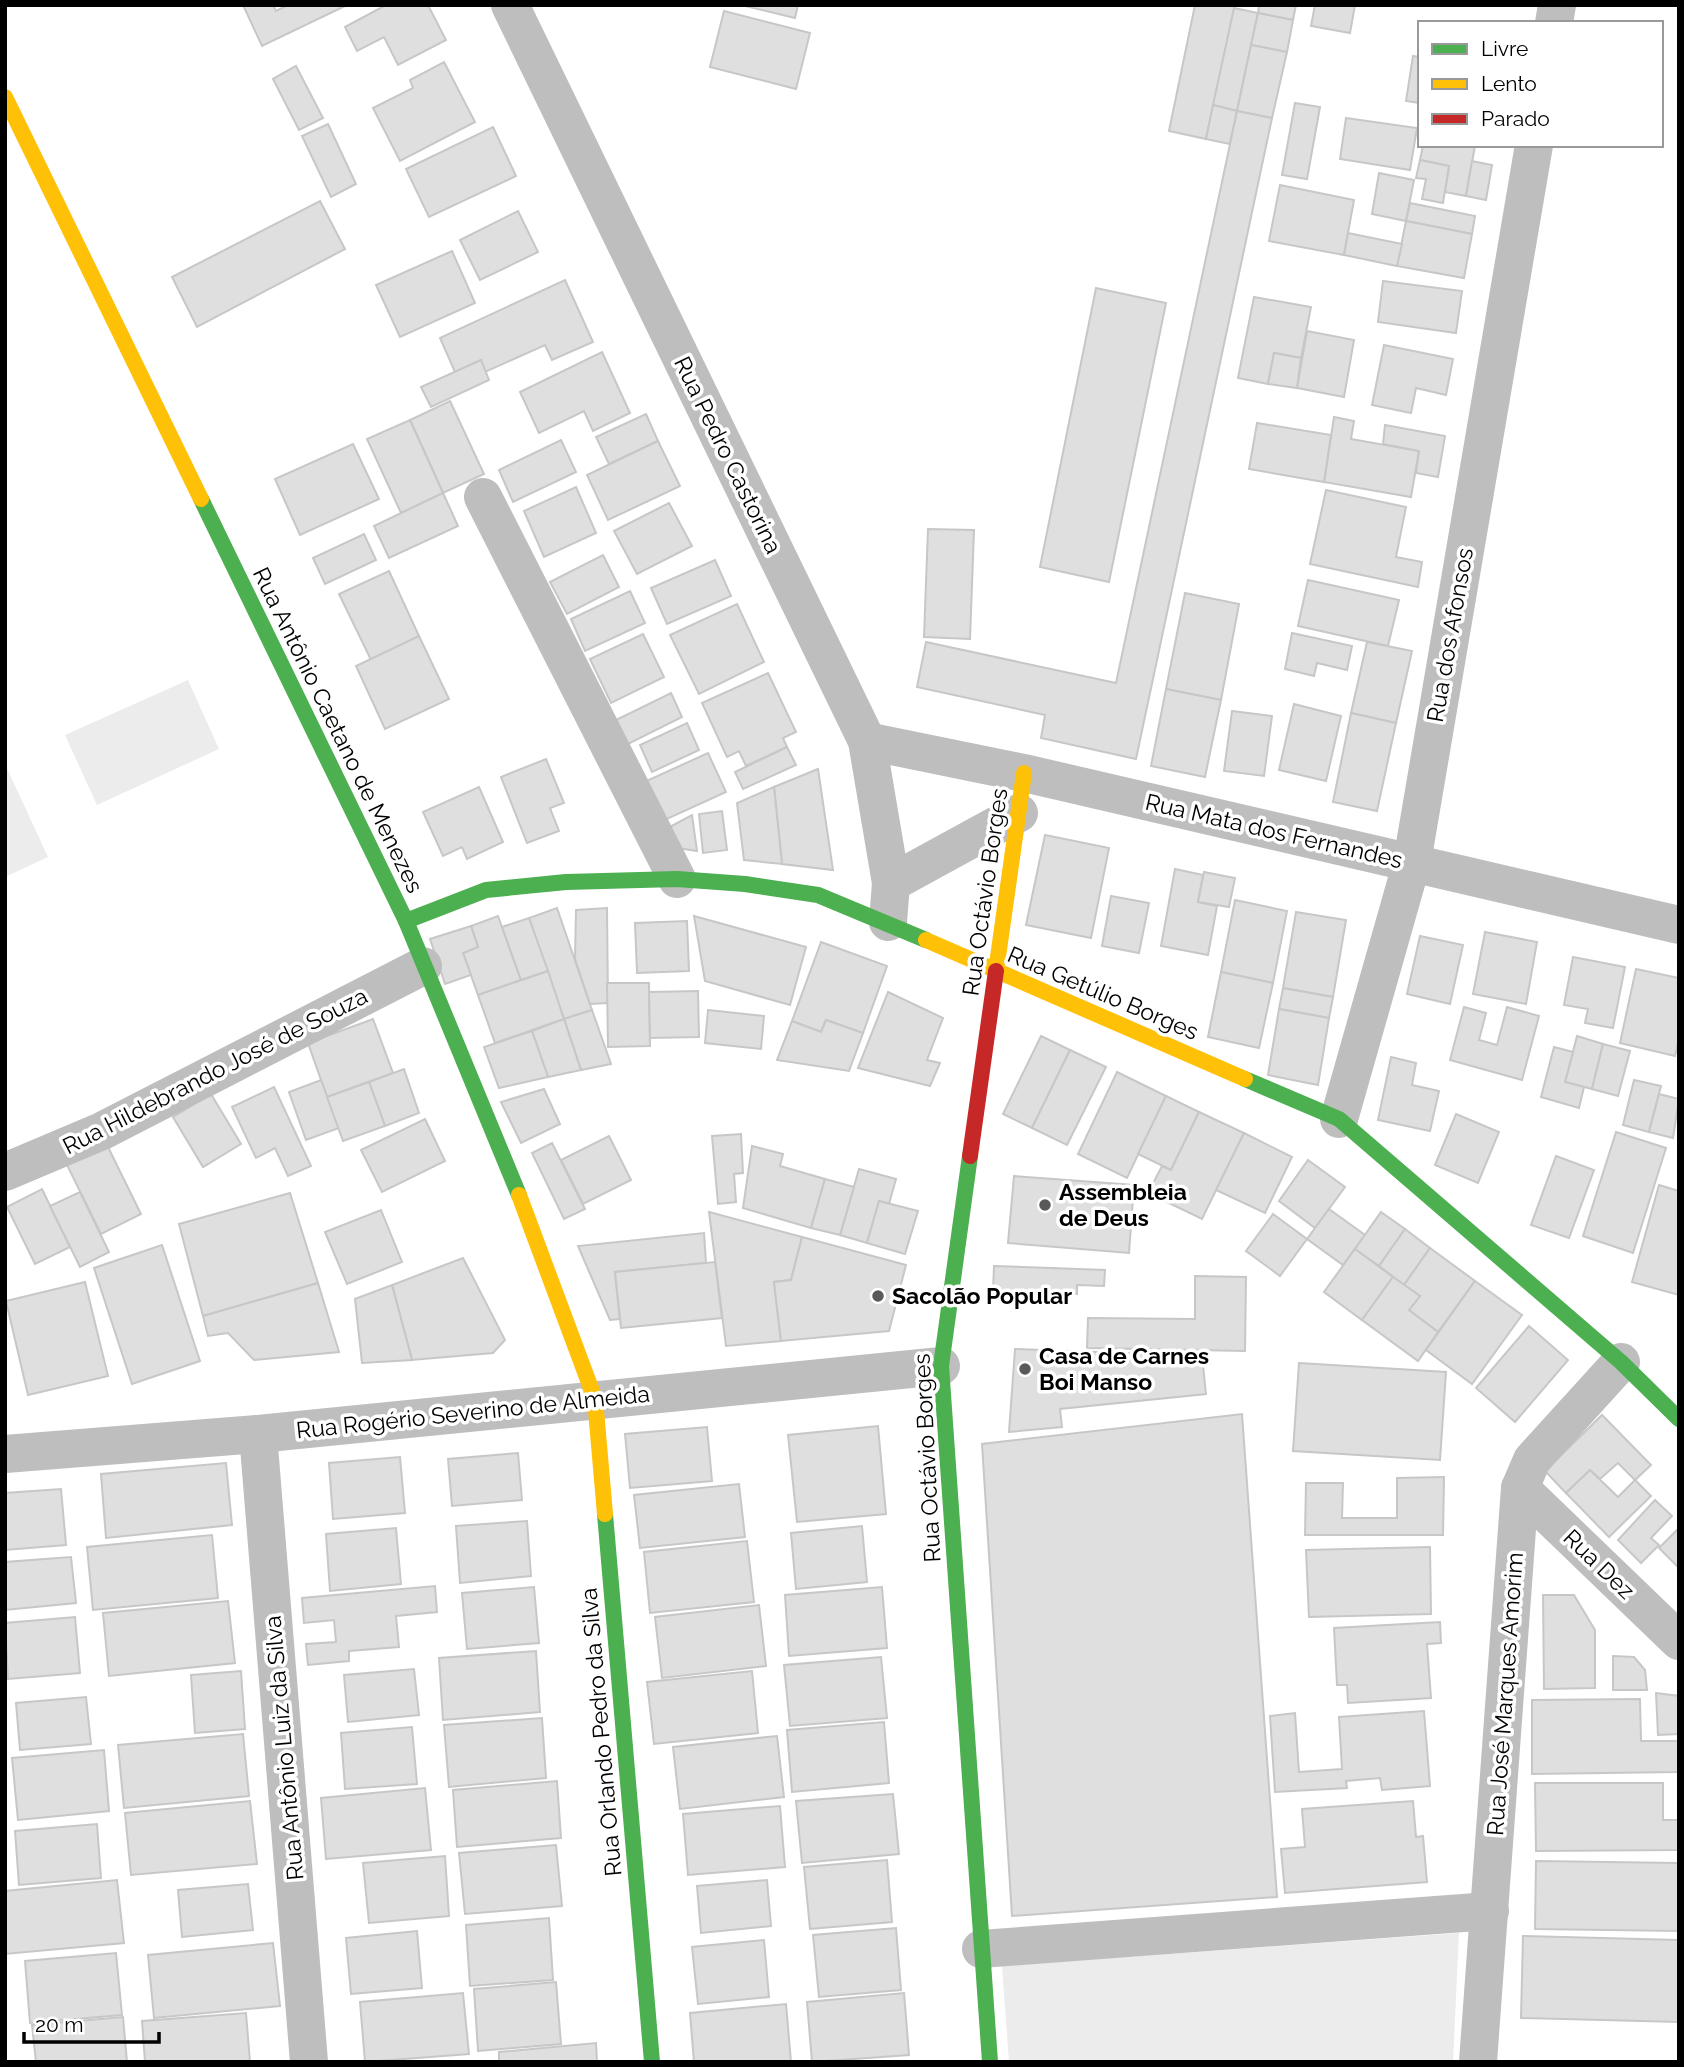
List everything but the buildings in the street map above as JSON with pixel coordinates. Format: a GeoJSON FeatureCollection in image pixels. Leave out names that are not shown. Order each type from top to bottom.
{"type":"FeatureCollection","features":[{"type":"Feature","properties":{"kind":"street","name":"Rua Pedro Castorina"},"geometry":{"type":"LineString","coordinates":[[510,5],[867,741],[891,883],[888,922]]}},
{"type":"Feature","properties":{"kind":"street","name":"Rua Antônio Caetano de Menezes"},"geometry":{"type":"LineString","coordinates":[[5,97],[406,921],[540,1245],[595,1399]]}},
{"type":"Feature","properties":{"kind":"street","name":"Rua dos Afonsos"},"geometry":{"type":"LineString","coordinates":[[1339,1119],[1412,862],[1534,147]]}},
{"type":"Feature","properties":{"kind":"street"},"geometry":{"type":"LineString","coordinates":[[483,497],[677,879]]}},
{"type":"Feature","properties":{"kind":"street","name":"Rua Mata dos Fernandes"},"geometry":{"type":"LineString","coordinates":[[867,741],[1024,774],[1679,925]]}},
{"type":"Feature","properties":{"kind":"street","name":"Rua Octávio Borges"},"geometry":{"type":"LineString","coordinates":[[990,2062],[941,1366],[1024,774]]}},
{"type":"Feature","properties":{"kind":"street"},"geometry":{"type":"LineString","coordinates":[[891,883],[1019,813]]}},
{"type":"Feature","properties":{"kind":"street","name":"Rua Getúlio Borges"},"geometry":{"type":"LineString","coordinates":[[406,921],[486,890],[566,882],[677,879],[744,884],[818,895],[888,922],[997,972],[1339,1119],[1621,1362],[1679,1419]]}},
{"type":"Feature","properties":{"kind":"street","name":"Rua Hildebrando José de Souza"},"geometry":{"type":"LineString","coordinates":[[5,1172],[102,1131],[423,966]]}},
{"type":"Feature","properties":{"kind":"street","name":"Rua José Marques Amorim"},"geometry":{"type":"LineString","coordinates":[[1478,2062],[1520,1488],[1532,1460],[1621,1362]]}},
{"type":"Feature","properties":{"kind":"street","name":"Rua Rogério Severino de Almeida"},"geometry":{"type":"LineString","coordinates":[[5,1454],[258,1434],[941,1366]]}},
{"type":"Feature","properties":{"kind":"street","name":"Rua Orlando Pedro da Silva"},"geometry":{"type":"LineString","coordinates":[[595,1399],[652,2062]]}},
{"type":"Feature","properties":{"kind":"street","name":"Rua Antônio Luiz da Silva"},"geometry":{"type":"LineString","coordinates":[[258,1434],[309,2062]]}},
{"type":"Feature","properties":{"kind":"street","name":"Rua Dez"},"geometry":{"type":"LineString","coordinates":[[1520,1488],[1679,1641]]}},
{"type":"Feature","properties":{"kind":"street"},"geometry":{"type":"LineString","coordinates":[[981,1950],[1490,1911]]}},
{"type":"Feature","properties":{"kind":"shaded area"},"geometry":{"type":"Polygon","coordinates":[[[188,680],[219,749],[97,805],[65,735],[188,680]]]}},
{"type":"Feature","properties":{"kind":"shaded area"},"geometry":{"type":"Polygon","coordinates":[[[5,764],[48,857],[5,877],[5,764]]]}},
{"type":"Feature","properties":{"kind":"shaded area"},"geometry":{"type":"Polygon","coordinates":[[[1459,1933],[1453,2062],[1009,2062],[1002,1966],[1459,1933]]]}},
{"type":"Feature","properties":{"kind":"traffic: fast"},"geometry":{"type":"LineString","coordinates":[[201,499],[406,921],[519,1195]]}},
{"type":"Feature","properties":{"kind":"traffic: fast"},"geometry":{"type":"LineString","coordinates":[[406,921],[486,890],[566,882],[677,879],[745,884],[818,895],[926,940]]}},
{"type":"Feature","properties":{"kind":"traffic: fast"},"geometry":{"type":"LineString","coordinates":[[1245,1079],[1339,1119],[1621,1362],[1679,1419]]}},
{"type":"Feature","properties":{"kind":"traffic: fast"},"geometry":{"type":"LineString","coordinates":[[970,1156],[941,1366],[990,2062]]}},
{"type":"Feature","properties":{"kind":"traffic: fast"},"geometry":{"type":"LineString","coordinates":[[605,1514],[652,2062]]}},
{"type":"Feature","properties":{"kind":"traffic: slow"},"geometry":{"type":"LineString","coordinates":[[5,97],[201,499]]}},
{"type":"Feature","properties":{"kind":"traffic: slow"},"geometry":{"type":"LineString","coordinates":[[996,971],[1024,773]]}},
{"type":"Feature","properties":{"kind":"traffic: slow"},"geometry":{"type":"LineString","coordinates":[[926,940],[1245,1079]]}},
{"type":"Feature","properties":{"kind":"traffic: slow"},"geometry":{"type":"LineString","coordinates":[[519,1195],[595,1399],[605,1514]]}},
{"type":"Feature","properties":{"kind":"traffic: jam"},"geometry":{"type":"LineString","coordinates":[[970,1156],[996,971]]}},
{"type":"Feature","properties":{"kind":"place","name":"Assembleia de Deus"},"geometry":{"type":"Point","coordinates":[1045,1205]}},
{"type":"Feature","properties":{"kind":"place","name":"Sacolão Popular"},"geometry":{"type":"Point","coordinates":[878,1296]}},
{"type":"Feature","properties":{"kind":"place","name":"Casa de Carnes Boi Manso"},"geometry":{"type":"Point","coordinates":[1025,1369]}}]}
